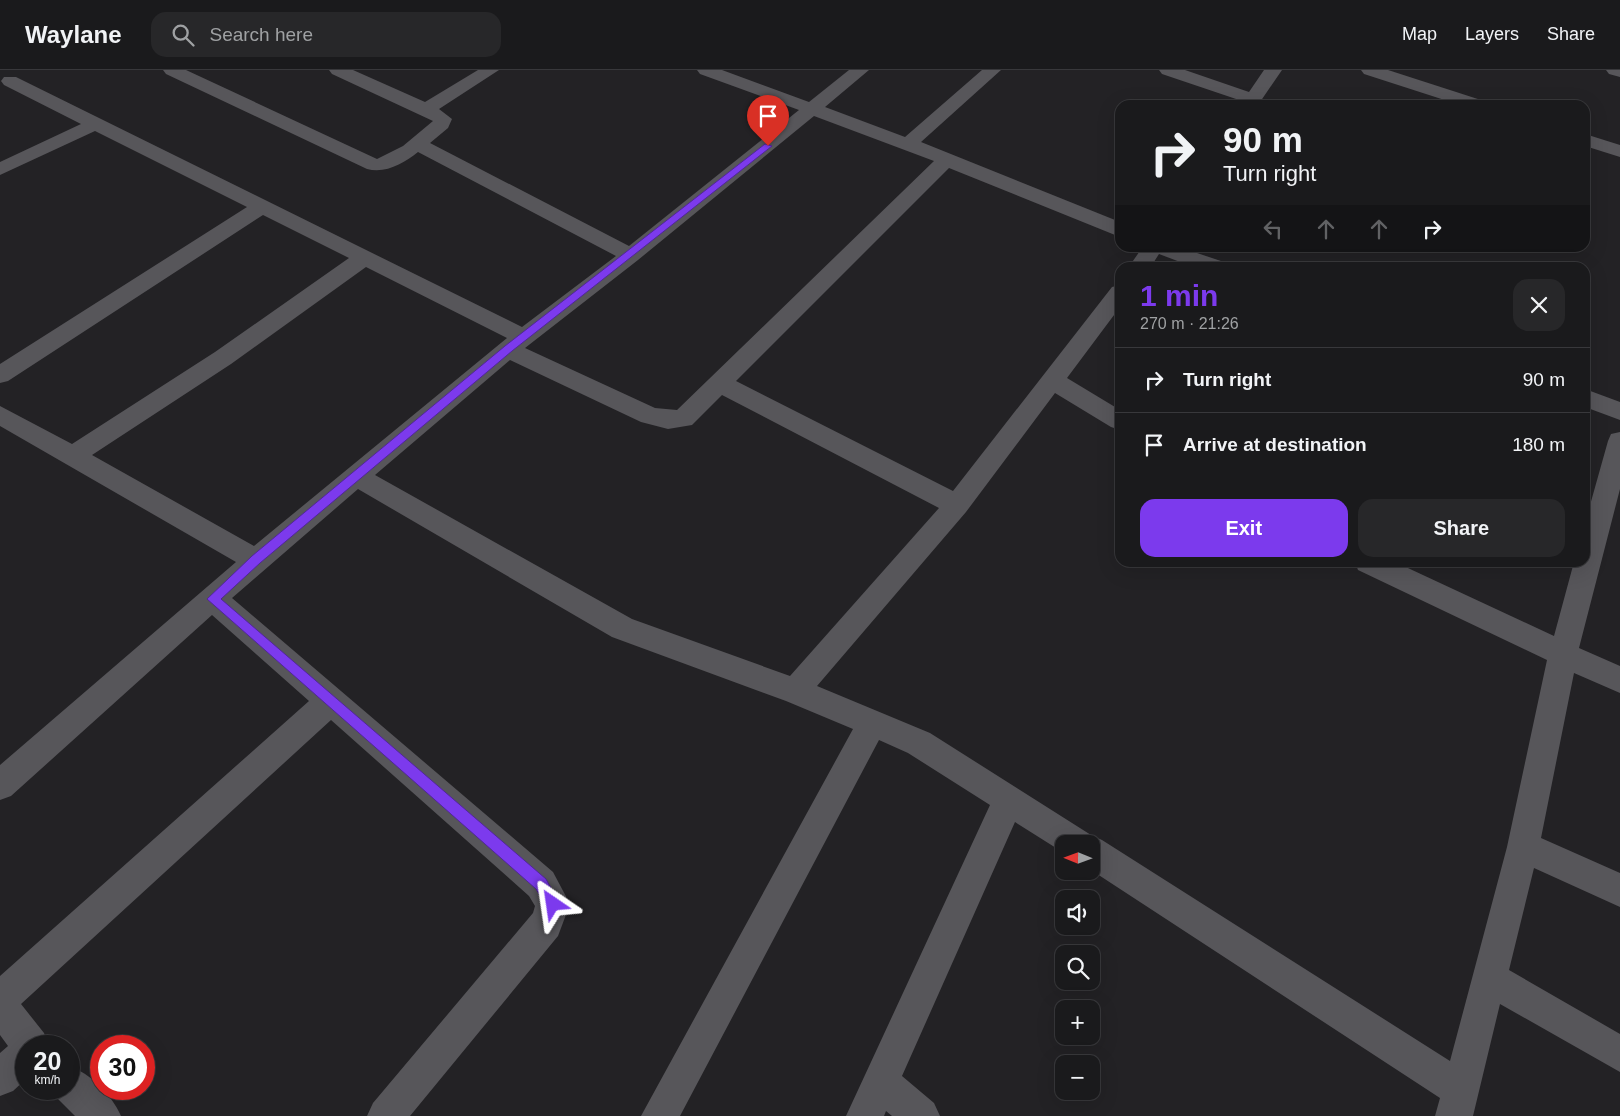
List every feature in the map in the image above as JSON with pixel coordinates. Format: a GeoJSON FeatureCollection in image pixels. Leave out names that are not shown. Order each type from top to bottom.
{"type":"FeatureCollection","features":[{"type":"Feature","properties":{"kind":"street"},"geometry":{"type":"LineString","coordinates":[[5,83],[34,70]]}},
{"type":"Feature","properties":{"kind":"street"},"geometry":{"type":"LineString","coordinates":[[172,70],[374,165],[385,164],[417,144],[441,124],[443,119],[426,109],[338,70]]}},
{"type":"Feature","properties":{"kind":"street"},"geometry":{"type":"LineString","coordinates":[[426,109],[490,70]]}},
{"type":"Feature","properties":{"kind":"street"},"geometry":{"type":"LineString","coordinates":[[706,70],[908,144],[1115,228]]}},
{"type":"Feature","properties":{"kind":"street"},"geometry":{"type":"LineString","coordinates":[[0,786],[256,560],[356,476],[516,343],[631,255],[860,70]]}},
{"type":"Feature","properties":{"kind":"street"},"geometry":{"type":"LineString","coordinates":[[908,144],[992,70]]}},
{"type":"Feature","properties":{"kind":"street"},"geometry":{"type":"LineString","coordinates":[[1168,70],[1246,100]]}},
{"type":"Feature","properties":{"kind":"street"},"geometry":{"type":"LineString","coordinates":[[1252,100],[1272,70]]}},
{"type":"Feature","properties":{"kind":"street"},"geometry":{"type":"LineString","coordinates":[[1370,70],[1463,100]]}},
{"type":"Feature","properties":{"kind":"street"},"geometry":{"type":"LineString","coordinates":[[1615,70],[1620,72]]}},
{"type":"Feature","properties":{"kind":"street"},"geometry":{"type":"LineString","coordinates":[[5,83],[95,124],[365,257],[516,343],[650,416],[668,420],[683,419],[946,160]]}},
{"type":"Feature","properties":{"kind":"street"},"geometry":{"type":"LineString","coordinates":[[0,170],[95,124]]}},
{"type":"Feature","properties":{"kind":"street"},"geometry":{"type":"LineString","coordinates":[[1590,142],[1620,151]]}},
{"type":"Feature","properties":{"kind":"street"},"geometry":{"type":"LineString","coordinates":[[417,144],[631,255]]}},
{"type":"Feature","properties":{"kind":"street"},"geometry":{"type":"LineString","coordinates":[[0,375],[262,206]]}},
{"type":"Feature","properties":{"kind":"street"},"geometry":{"type":"LineString","coordinates":[[1174,252],[1202,262]]}},
{"type":"Feature","properties":{"kind":"street"},"geometry":{"type":"LineString","coordinates":[[74,455],[223,358],[365,257]]}},
{"type":"Feature","properties":{"kind":"street"},"geometry":{"type":"LineString","coordinates":[[795,691],[957,504],[1115,299]]}},
{"type":"Feature","properties":{"kind":"street"},"geometry":{"type":"LineString","coordinates":[[1053,381],[1115,418]]}},
{"type":"Feature","properties":{"kind":"street"},"geometry":{"type":"LineString","coordinates":[[719,384],[957,504]]}},
{"type":"Feature","properties":{"kind":"street"},"geometry":{"type":"LineString","coordinates":[[1590,400],[1620,410]]}},
{"type":"Feature","properties":{"kind":"street"},"geometry":{"type":"LineString","coordinates":[[0,415],[74,455],[256,560]]}},
{"type":"Feature","properties":{"kind":"street"},"geometry":{"type":"LineString","coordinates":[[1100,857],[1458,1103],[1522,847],[1563,655],[1613,498],[1620,441]]}},
{"type":"Feature","properties":{"kind":"street"},"geometry":{"type":"LineString","coordinates":[[356,476],[622,628],[795,691],[919,742],[1066,835]]}},
{"type":"Feature","properties":{"kind":"street"},"geometry":{"type":"LineString","coordinates":[[1378,567],[1563,655],[1620,680]]}},
{"type":"Feature","properties":{"kind":"street"},"geometry":{"type":"LineString","coordinates":[[213,599],[541,884],[553,904],[546,924],[386,1116]]}},
{"type":"Feature","properties":{"kind":"street"},"geometry":{"type":"LineString","coordinates":[[0,1000],[331,701]]}},
{"type":"Feature","properties":{"kind":"street"},"geometry":{"type":"LineString","coordinates":[[660,1116],[872,723]]}},
{"type":"Feature","properties":{"kind":"street"},"geometry":{"type":"LineString","coordinates":[[865,1116],[1009,799]]}},
{"type":"Feature","properties":{"kind":"street"},"geometry":{"type":"LineString","coordinates":[[1522,847],[1620,890]]}},
{"type":"Feature","properties":{"kind":"street"},"geometry":{"type":"LineString","coordinates":[[1489,978],[1620,1054]]}},
{"type":"Feature","properties":{"kind":"street"},"geometry":{"type":"LineString","coordinates":[[0,1006],[22,1035]]}},
{"type":"Feature","properties":{"kind":"street"},"geometry":{"type":"LineString","coordinates":[[0,1078],[15,1064]]}},
{"type":"Feature","properties":{"kind":"street"},"geometry":{"type":"LineString","coordinates":[[880,1082],[921,1116]]}},
{"type":"Feature","properties":{"kind":"street"},"geometry":{"type":"LineString","coordinates":[[80,1095],[102,1116]]}},
{"type":"Feature","properties":{"kind":"route"},"geometry":{"type":"LineString","coordinates":[[553,904],[541,884],[213,599],[256,560],[508,349],[631,255],[768,146]]}}]}
